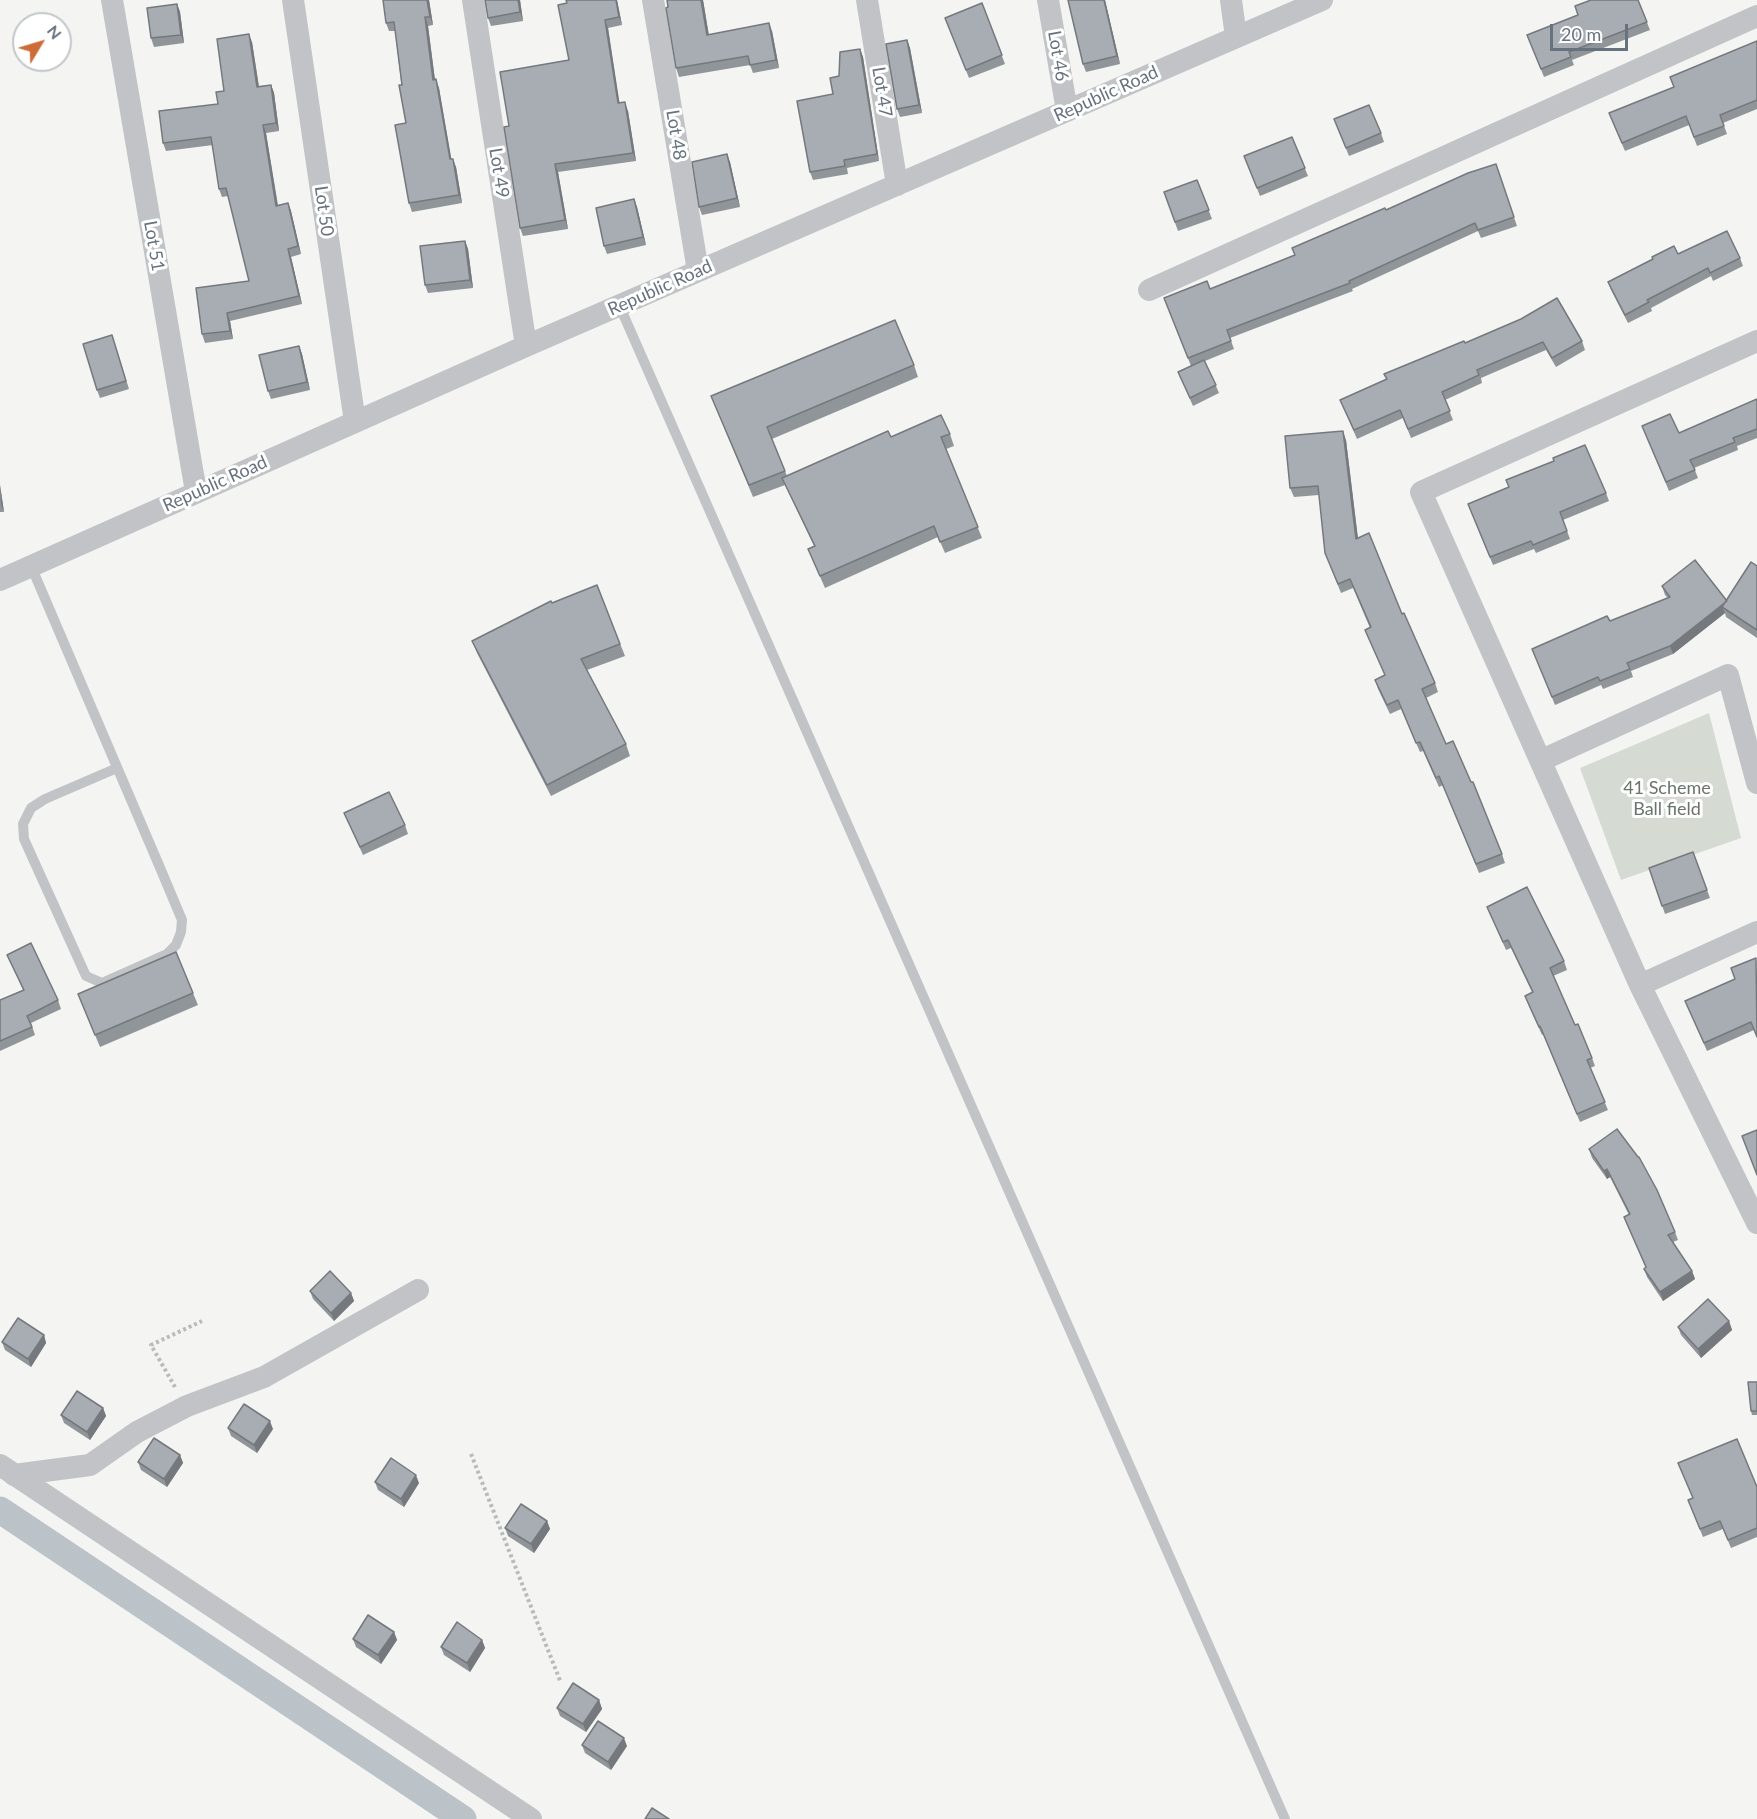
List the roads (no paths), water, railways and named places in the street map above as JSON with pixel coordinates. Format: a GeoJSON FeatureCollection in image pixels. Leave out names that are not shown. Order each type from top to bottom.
{"type":"FeatureCollection","features":[{"type":"Feature","properties":{"kind":"street","name":"Lot 51"},"geometry":{"type":"LineString","coordinates":[[112,0],[196,492]]}},
{"type":"Feature","properties":{"kind":"street","name":"Lot 50"},"geometry":{"type":"LineString","coordinates":[[293,0],[355,422]]}},
{"type":"Feature","properties":{"kind":"street","name":"Lot 49"},"geometry":{"type":"LineString","coordinates":[[473,0],[526,346]]}},
{"type":"Feature","properties":{"kind":"street","name":"Lot 48"},"geometry":{"type":"LineString","coordinates":[[653,0],[698,271]]}},
{"type":"Feature","properties":{"kind":"street","name":"Lot 47"},"geometry":{"type":"LineString","coordinates":[[867,0],[897,185]]}},
{"type":"Feature","properties":{"kind":"street","name":"Lot 46"},"geometry":{"type":"LineString","coordinates":[[1048,0],[1067,111]]}},
{"type":"Feature","properties":{"kind":"street"},"geometry":{"type":"LineString","coordinates":[[1231,0],[1236,37]]}},
{"type":"Feature","properties":{"kind":"street","name":"Republic Road"},"geometry":{"type":"LineString","coordinates":[[0,580],[526,346],[1322,0]]}},
{"type":"Feature","properties":{"kind":"street"},"geometry":{"type":"LineString","coordinates":[[1149,290],[1757,16]]}},
{"type":"Feature","properties":{"kind":"street"},"geometry":{"type":"LineString","coordinates":[[1757,341],[1421,492],[1640,985],[1757,1223]]}},
{"type":"Feature","properties":{"kind":"street"},"geometry":{"type":"LineString","coordinates":[[1542,760],[1728,675],[1756,779]]}},
{"type":"Feature","properties":{"kind":"street"},"geometry":{"type":"LineString","coordinates":[[1640,985],[1757,932]]}},
{"type":"Feature","properties":{"kind":"street"},"geometry":{"type":"LineString","coordinates":[[7,1470],[90,1464],[137,1432],[187,1406],[264,1377],[418,1290]]}},
{"type":"Feature","properties":{"kind":"street"},"geometry":{"type":"LineString","coordinates":[[7,1470],[531,1819]]}},
{"type":"Feature","properties":{"kind":"lane"},"geometry":{"type":"LineString","coordinates":[[620,307],[1285,1819]]}},
{"type":"Feature","properties":{"kind":"lane"},"geometry":{"type":"LineString","coordinates":[[31,566],[182,920],[176,945],[167,954],[102,983],[86,976],[24,839],[23,824],[31,808],[45,799],[117,768]]}},
{"type":"Feature","properties":{"kind":"waterway"},"geometry":{"type":"LineString","coordinates":[[0,1510],[463,1819]]}},
{"type":"Feature","properties":{"kind":"park label","name":"41 Scheme Ball field"},"geometry":{"type":"Point","coordinates":[1667,798]}}]}
